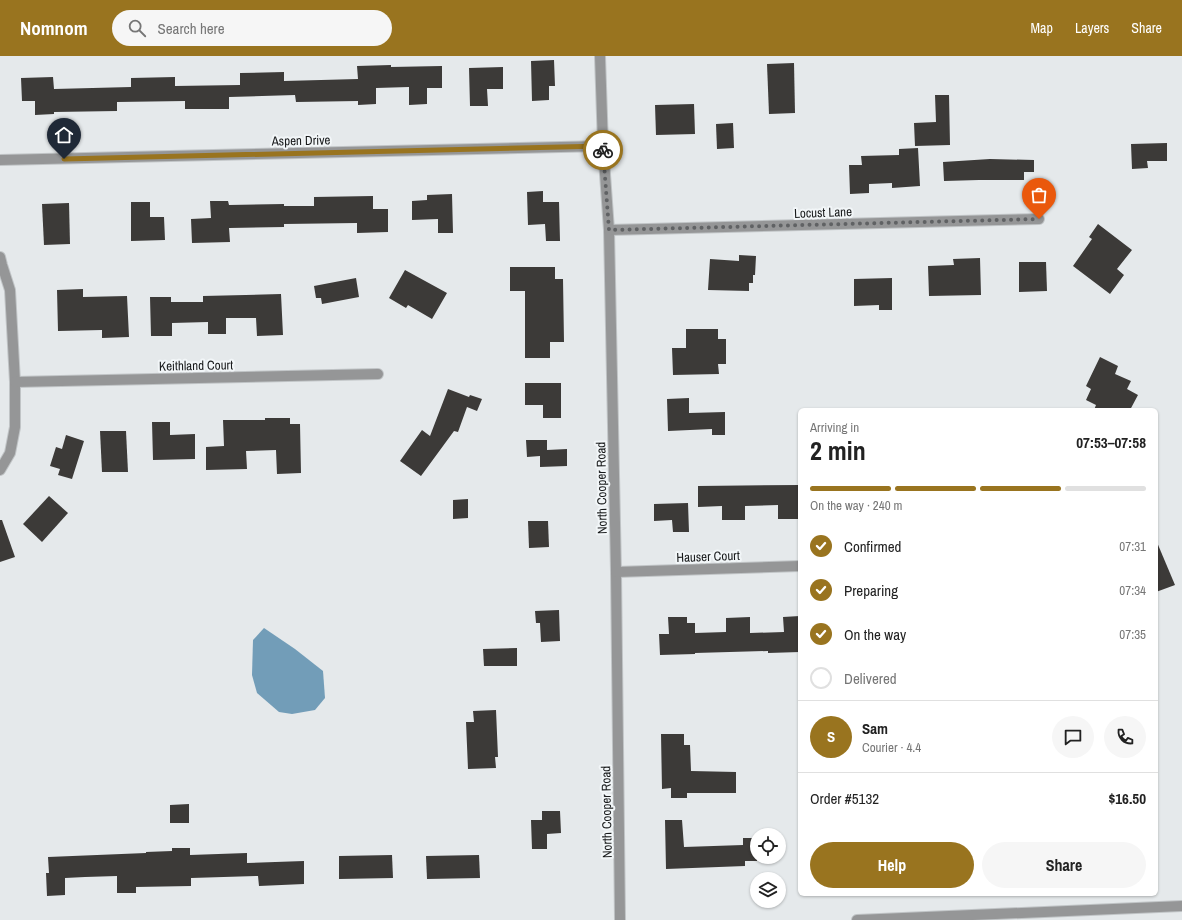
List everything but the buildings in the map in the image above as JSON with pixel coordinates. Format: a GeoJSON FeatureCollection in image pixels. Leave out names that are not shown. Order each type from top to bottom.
{"type":"FeatureCollection","features":[{"type":"Feature","properties":{"kind":"street","name":"North Cooper Road"},"geometry":{"type":"LineString","coordinates":[[600,56],[603,146],[609,230],[616,572],[620,920]]}},
{"type":"Feature","properties":{"kind":"street","name":"Aspen Drive"},"geometry":{"type":"LineString","coordinates":[[0,160],[603,146]]}},
{"type":"Feature","properties":{"kind":"street","name":"Locust Lane"},"geometry":{"type":"LineString","coordinates":[[609,230],[1039,219]]}},
{"type":"Feature","properties":{"kind":"street"},"geometry":{"type":"LineString","coordinates":[[0,256],[10,290],[15,382],[15,427],[10,453],[0,470]]}},
{"type":"Feature","properties":{"kind":"street","name":"Keithland Court"},"geometry":{"type":"LineString","coordinates":[[15,382],[378,374]]}},
{"type":"Feature","properties":{"kind":"street","name":"Hauser Court"},"geometry":{"type":"LineString","coordinates":[[616,572],[798,566]]}},
{"type":"Feature","properties":{"kind":"street"},"geometry":{"type":"LineString","coordinates":[[857,920],[1182,906]]}},
{"type":"Feature","properties":{"kind":"water"},"geometry":{"type":"Polygon","coordinates":[[[264,628],[295,649],[323,671],[325,698],[315,710],[292,714],[279,712],[257,693],[252,675],[253,640],[264,628]]]}},
{"type":"Feature","properties":{"kind":"way so far"},"geometry":{"type":"LineString","coordinates":[[603,150],[609,230],[1039,219]]}},
{"type":"Feature","properties":{"kind":"route"},"geometry":{"type":"LineString","coordinates":[[64,159],[603,146],[603,150]]}}]}
